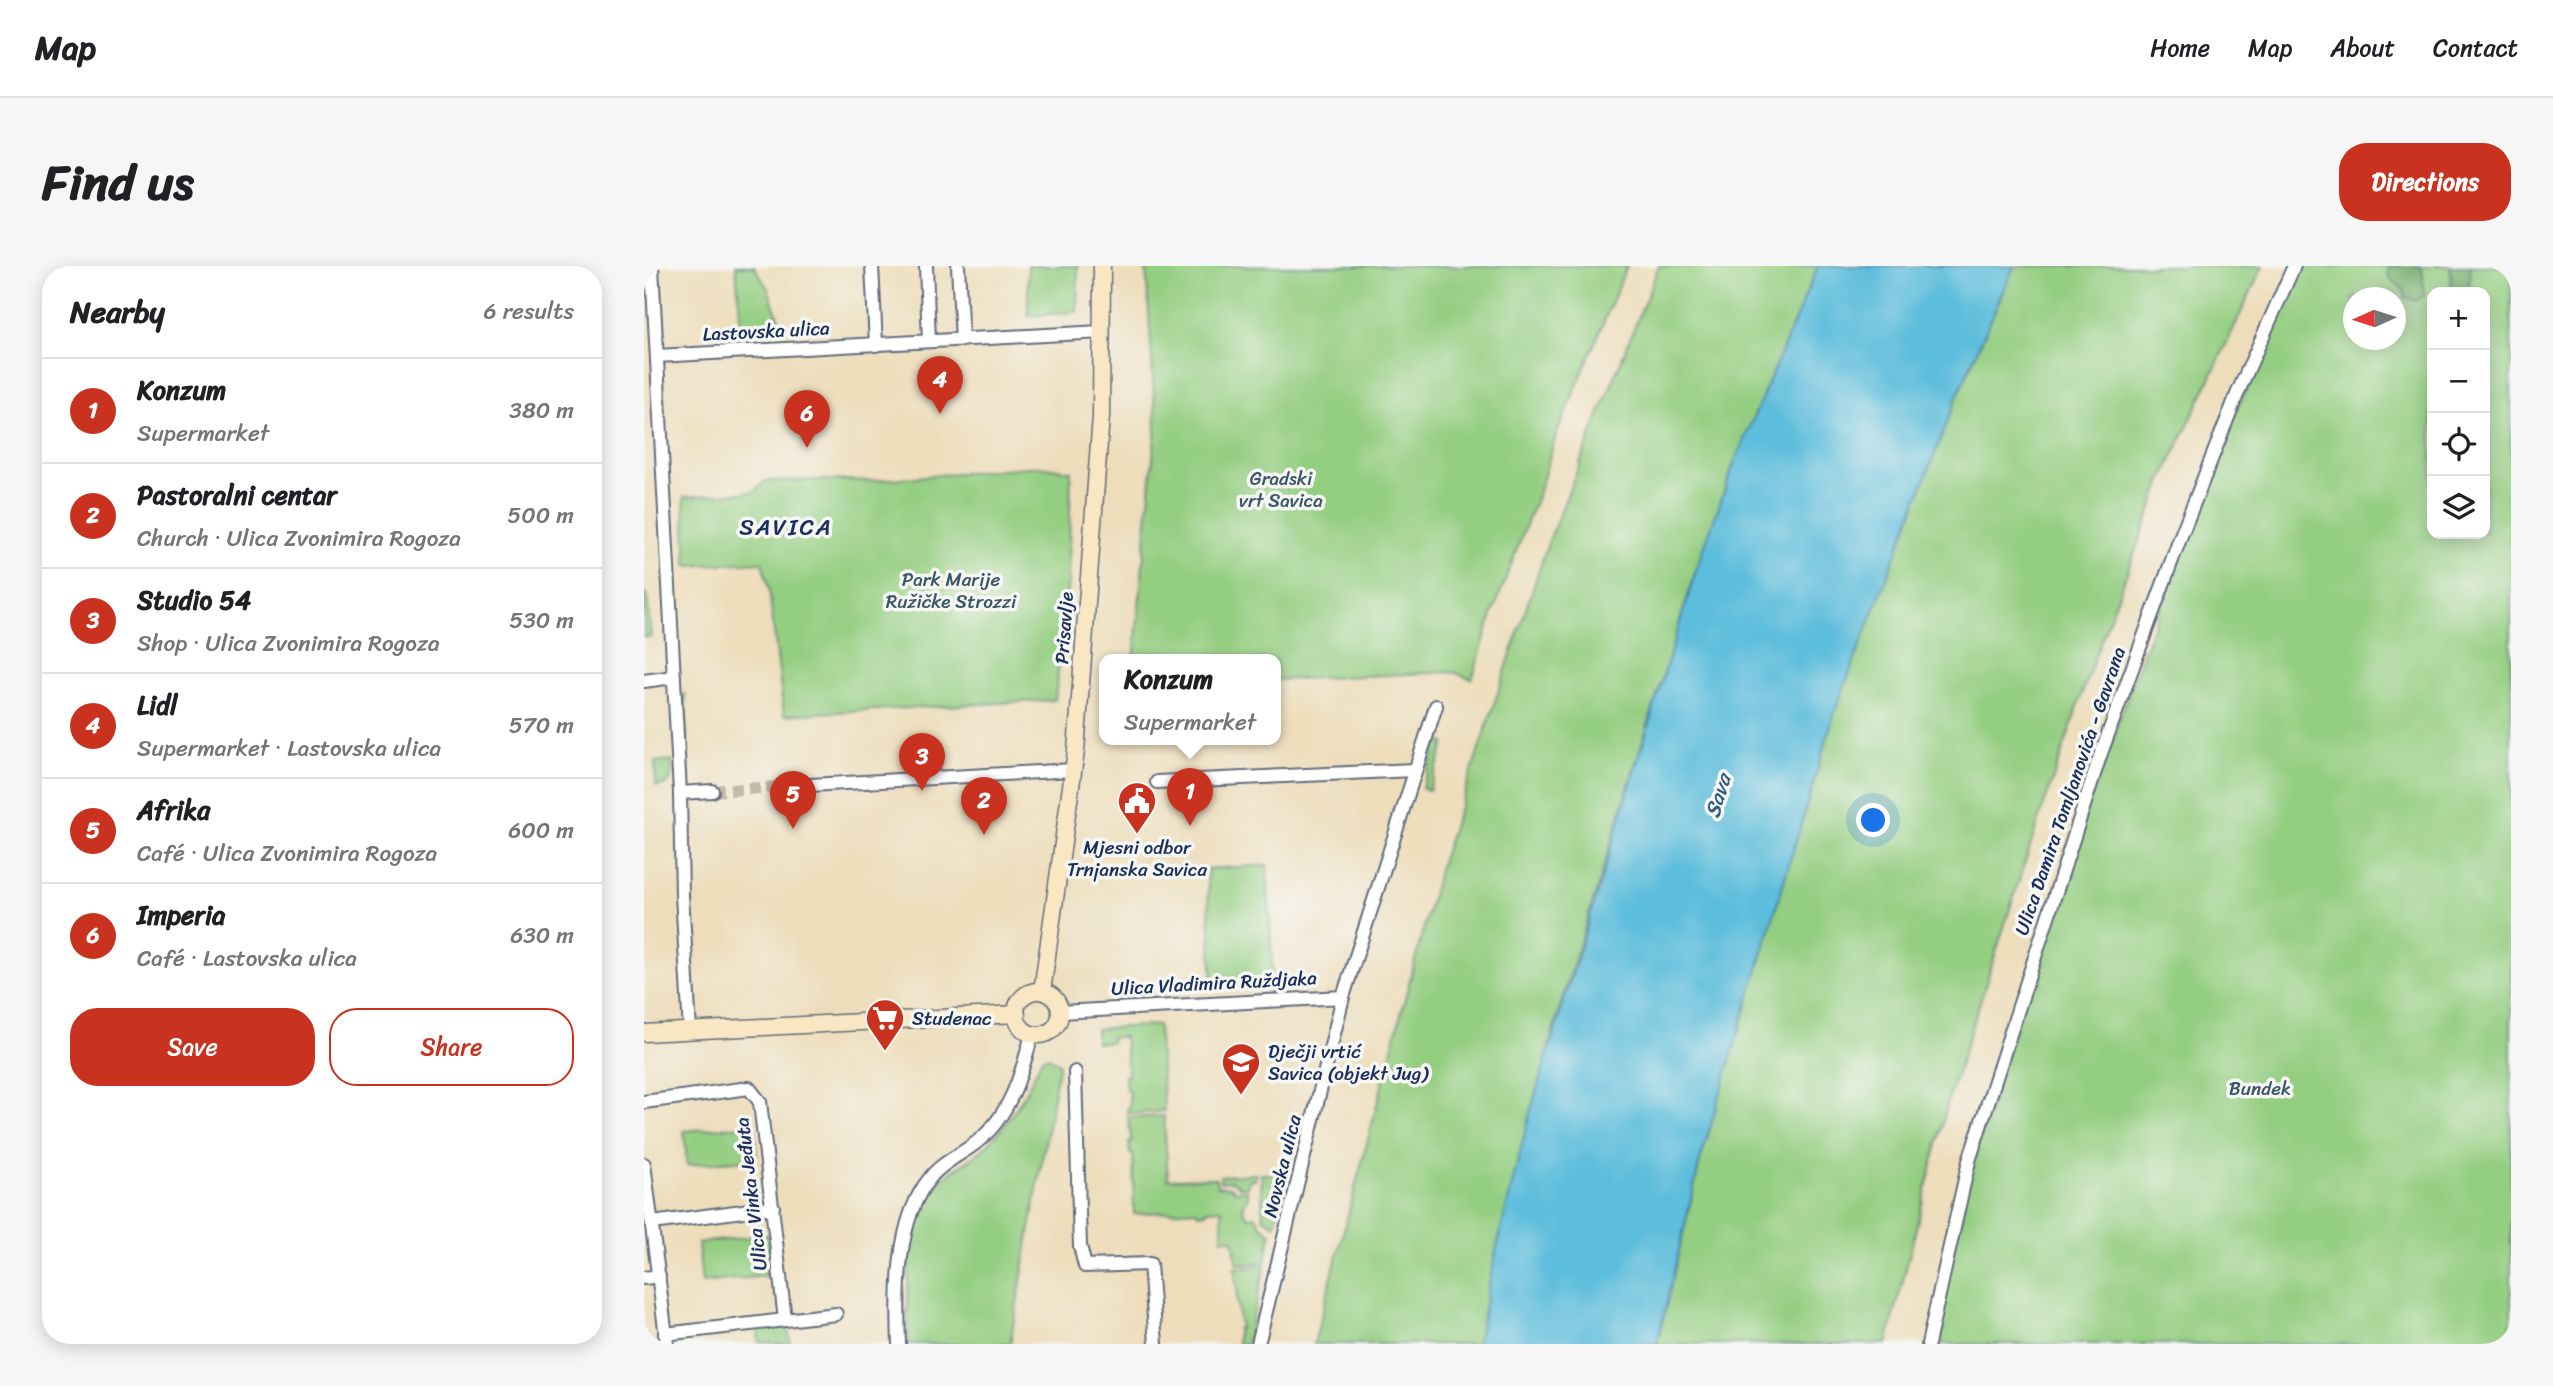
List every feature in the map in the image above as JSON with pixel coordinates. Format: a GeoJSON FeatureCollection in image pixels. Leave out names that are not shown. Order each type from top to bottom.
{"type":"FeatureCollection","features":[{"type":"Feature","properties":{"kind":"street"},"geometry":{"type":"LineString","coordinates":[[652,266],[690,1031]]}},
{"type":"Feature","properties":{"kind":"street"},"geometry":{"type":"LineString","coordinates":[[872,266],[876,345]]}},
{"type":"Feature","properties":{"kind":"street"},"geometry":{"type":"LineString","coordinates":[[926,266],[929,341]]}},
{"type":"Feature","properties":{"kind":"street"},"geometry":{"type":"LineString","coordinates":[[958,266],[962,340]]}},
{"type":"Feature","properties":{"kind":"street","name":"Prisavlje"},"geometry":{"type":"LineString","coordinates":[[1042,991],[1073,770],[1099,449],[1102,266]]}},
{"type":"Feature","properties":{"kind":"street","name":"Ulica Damira Tomljanovića - Gavrana"},"geometry":{"type":"LineString","coordinates":[[1928,1344],[1969,1161],[2100,756],[2182,533],[2238,392],[2294,266]]}},
{"type":"Feature","properties":{"kind":"street","name":"Lastovska ulica"},"geometry":{"type":"LineString","coordinates":[[657,356],[1102,332]]}},
{"type":"Feature","properties":{"kind":"street"},"geometry":{"type":"LineString","coordinates":[[644,681],[674,677]]}},
{"type":"Feature","properties":{"kind":"street","name":"Ulica Vladimira Ruždjaka"},"geometry":{"type":"LineString","coordinates":[[1060,1012],[1343,997],[1436,706]]}},
{"type":"Feature","properties":{"kind":"street"},"geometry":{"type":"LineString","coordinates":[[793,786],[1073,770]]}},
{"type":"Feature","properties":{"kind":"street"},"geometry":{"type":"LineString","coordinates":[[1157,782],[1414,770]]}},
{"type":"Feature","properties":{"kind":"street"},"geometry":{"type":"LineString","coordinates":[[680,793],[712,791]]}},
{"type":"Feature","properties":{"kind":"street"},"geometry":{"type":"LineString","coordinates":[[1035,991],[1042,991],[1055,998],[1060,1012],[1059,1019],[1051,1030],[1032,1034],[1021,1026],[1017,1014],[1020,1002],[1035,991]]}},
{"type":"Feature","properties":{"kind":"street","name":"Novska ulica"},"geometry":{"type":"LineString","coordinates":[[1258,1344],[1343,997]]}},
{"type":"Feature","properties":{"kind":"street"},"geometry":{"type":"LineString","coordinates":[[644,1033],[1017,1014]]}},
{"type":"Feature","properties":{"kind":"street"},"geometry":{"type":"LineString","coordinates":[[899,1344],[902,1254],[913,1208],[931,1176],[980,1140],[1002,1113],[1013,1095],[1032,1034]]}},
{"type":"Feature","properties":{"kind":"street"},"geometry":{"type":"LineString","coordinates":[[1075,1072],[1080,1246],[1084,1266],[1150,1264],[1156,1344]]}},
{"type":"Feature","properties":{"kind":"street","name":"Ulica Vinka Jeđuta"},"geometry":{"type":"LineString","coordinates":[[644,1102],[749,1088],[760,1102],[785,1320]]}},
{"type":"Feature","properties":{"kind":"street"},"geometry":{"type":"LineString","coordinates":[[644,1166],[666,1339],[836,1314]]}},
{"type":"Feature","properties":{"kind":"street"},"geometry":{"type":"LineString","coordinates":[[652,1223],[773,1207]]}},
{"type":"Feature","properties":{"kind":"street"},"geometry":{"type":"LineString","coordinates":[[644,1278],[659,1276]]}},
{"type":"Feature","properties":{"kind":"green space"},"geometry":{"type":"Polygon","coordinates":[[[736,266],[754,266],[768,289],[782,328],[741,330],[736,266]]]}},
{"type":"Feature","properties":{"kind":"green space"},"geometry":{"type":"Polygon","coordinates":[[[1028,266],[1078,266],[1077,312],[1028,316],[1028,266]]]}},
{"type":"Feature","properties":{"kind":"green space","name":"Gradski vrt Savica"},"geometry":{"type":"Polygon","coordinates":[[[1146,266],[1627,266],[1557,433],[1472,679],[1453,672],[1281,680],[1281,654],[1135,654],[1156,426],[1146,266]]]}},
{"type":"Feature","properties":{"kind":"green space"},"geometry":{"type":"Polygon","coordinates":[[[1659,266],[1818,266],[1735,461],[1696,570],[1556,1020],[1497,1246],[1477,1344],[1314,1344],[1440,866],[1548,543],[1659,266]]]}},
{"type":"Feature","properties":{"kind":"green space"},"geometry":{"type":"Polygon","coordinates":[[[2014,266],[2263,266],[2164,476],[2095,656],[2032,840],[1948,1101],[1887,1344],[1657,1344],[1700,1161],[1835,711],[1956,399],[2014,266]]]}},
{"type":"Feature","properties":{"kind":"green space","name":"Bundek"},"geometry":{"type":"Polygon","coordinates":[[[2298,266],[2511,266],[2511,1344],[1931,1344],[1968,1177],[2068,860],[2187,534],[2298,266]]]}},
{"type":"Feature","properties":{"kind":"green space"},"geometry":{"type":"Polygon","coordinates":[[[2389,266],[2420,266],[2424,296],[2415,301],[2406,297],[2406,287],[2401,287],[2388,276],[2389,266]]]}},
{"type":"Feature","properties":{"kind":"green space"},"geometry":{"type":"Polygon","coordinates":[[[2450,266],[2471,266],[2467,287],[2452,287],[2450,266]]]}},
{"type":"Feature","properties":{"kind":"green space","name":"Park Marije Ružičke Strozzi"},"geometry":{"type":"Polygon","coordinates":[[[1039,466],[1071,471],[1068,581],[1055,700],[784,715],[769,589],[762,562],[687,566],[684,497],[753,492],[765,481],[871,481],[1039,466]]]}},
{"type":"Feature","properties":{"kind":"green space"},"geometry":{"type":"Polygon","coordinates":[[[644,594],[647,594],[651,637],[644,637],[644,594]]]}},
{"type":"Feature","properties":{"kind":"green space"},"geometry":{"type":"Polygon","coordinates":[[[682,694],[685,694],[688,777],[687,774],[682,694]]]}},
{"type":"Feature","properties":{"kind":"green space"},"geometry":{"type":"Polygon","coordinates":[[[1438,740],[1445,743],[1429,790],[1422,788],[1438,740]]]}},
{"type":"Feature","properties":{"kind":"green space"},"geometry":{"type":"Polygon","coordinates":[[[672,760],[672,775],[668,784],[656,786],[655,762],[672,760]]]}},
{"type":"Feature","properties":{"kind":"green space"},"geometry":{"type":"Polygon","coordinates":[[[1267,865],[1273,984],[1213,987],[1207,869],[1267,865]]]}},
{"type":"Feature","properties":{"kind":"green space"},"geometry":{"type":"Polygon","coordinates":[[[1158,1025],[1164,1111],[1127,1114],[1127,1109],[1130,1108],[1129,1090],[1126,1090],[1125,1076],[1128,1076],[1124,1037],[1111,1037],[1111,1042],[1096,1043],[1096,1029],[1158,1025]]]}},
{"type":"Feature","properties":{"kind":"green space"},"geometry":{"type":"Polygon","coordinates":[[[1049,1057],[1059,1063],[1010,1344],[908,1344],[909,1266],[915,1226],[921,1208],[940,1181],[976,1155],[997,1135],[1030,1085],[1042,1058],[1049,1057]]]}},
{"type":"Feature","properties":{"kind":"green space"},"geometry":{"type":"Polygon","coordinates":[[[1164,1116],[1168,1179],[1216,1178],[1217,1186],[1232,1187],[1235,1191],[1247,1190],[1248,1198],[1243,1207],[1245,1213],[1249,1217],[1256,1216],[1261,1226],[1271,1233],[1265,1263],[1237,1264],[1233,1239],[1222,1239],[1222,1209],[1198,1213],[1197,1210],[1134,1214],[1133,1154],[1130,1154],[1129,1142],[1132,1142],[1128,1118],[1164,1116]]]}},
{"type":"Feature","properties":{"kind":"green space"},"geometry":{"type":"Polygon","coordinates":[[[754,1125],[757,1159],[687,1165],[684,1131],[754,1125]]]}},
{"type":"Feature","properties":{"kind":"green space"},"geometry":{"type":"Polygon","coordinates":[[[1256,1174],[1256,1179],[1249,1180],[1247,1187],[1240,1187],[1233,1181],[1220,1182],[1220,1176],[1256,1174]]]}},
{"type":"Feature","properties":{"kind":"green space"},"geometry":{"type":"Polygon","coordinates":[[[1261,1174],[1286,1174],[1275,1225],[1263,1218],[1261,1174]]]}},
{"type":"Feature","properties":{"kind":"green space"},"geometry":{"type":"Polygon","coordinates":[[[770,1235],[774,1275],[702,1283],[698,1243],[770,1235]]]}},
{"type":"Feature","properties":{"kind":"green space"},"geometry":{"type":"Polygon","coordinates":[[[1265,1266],[1246,1344],[1238,1344],[1237,1329],[1240,1328],[1234,1268],[1265,1266]]]}},
{"type":"Feature","properties":{"kind":"green space"},"geometry":{"type":"Polygon","coordinates":[[[787,1325],[791,1344],[759,1342],[758,1328],[787,1325]]]}},
{"type":"Feature","properties":{"kind":"water","name":"Sava"},"geometry":{"type":"Polygon","coordinates":[[[1818,266],[2014,266],[1956,399],[1835,711],[1700,1161],[1657,1344],[1477,1344],[1497,1246],[1530,1112],[1696,570],[1735,461],[1818,266]]]}},
{"type":"Feature","properties":{"kind":"tunnel"},"geometry":{"type":"LineString","coordinates":[[712,791],[793,786]]}},
{"type":"Feature","properties":{"kind":"place","name":"Lidl"},"geometry":{"type":"Point","coordinates":[940,414]}},
{"type":"Feature","properties":{"kind":"place","name":"Imperia"},"geometry":{"type":"Point","coordinates":[807,448]}},
{"type":"Feature","properties":{"kind":"place","name":"Studio 54"},"geometry":{"type":"Point","coordinates":[922,791]}},
{"type":"Feature","properties":{"kind":"place","name":"Konzum"},"geometry":{"type":"Point","coordinates":[1190,826]}},
{"type":"Feature","properties":{"kind":"place","name":"Afrika"},"geometry":{"type":"Point","coordinates":[793,829]}},
{"type":"Feature","properties":{"kind":"place","name":"Pastoralni centar"},"geometry":{"type":"Point","coordinates":[984,835]}},
{"type":"Feature","properties":{"kind":"place","name":"Mjesni odbor Trnjanska Savica"},"geometry":{"type":"Point","coordinates":[1137,835]}},
{"type":"Feature","properties":{"kind":"place","name":"Studenac"},"geometry":{"type":"Point","coordinates":[885,1052]}},
{"type":"Feature","properties":{"kind":"place","name":"Dječji vrtić Savica (objekt Jug)"},"geometry":{"type":"Point","coordinates":[1241,1096]}},
{"type":"Feature","properties":{"kind":"district","name":"SAVICA"},"geometry":{"type":"Point","coordinates":[786,527]}}]}
